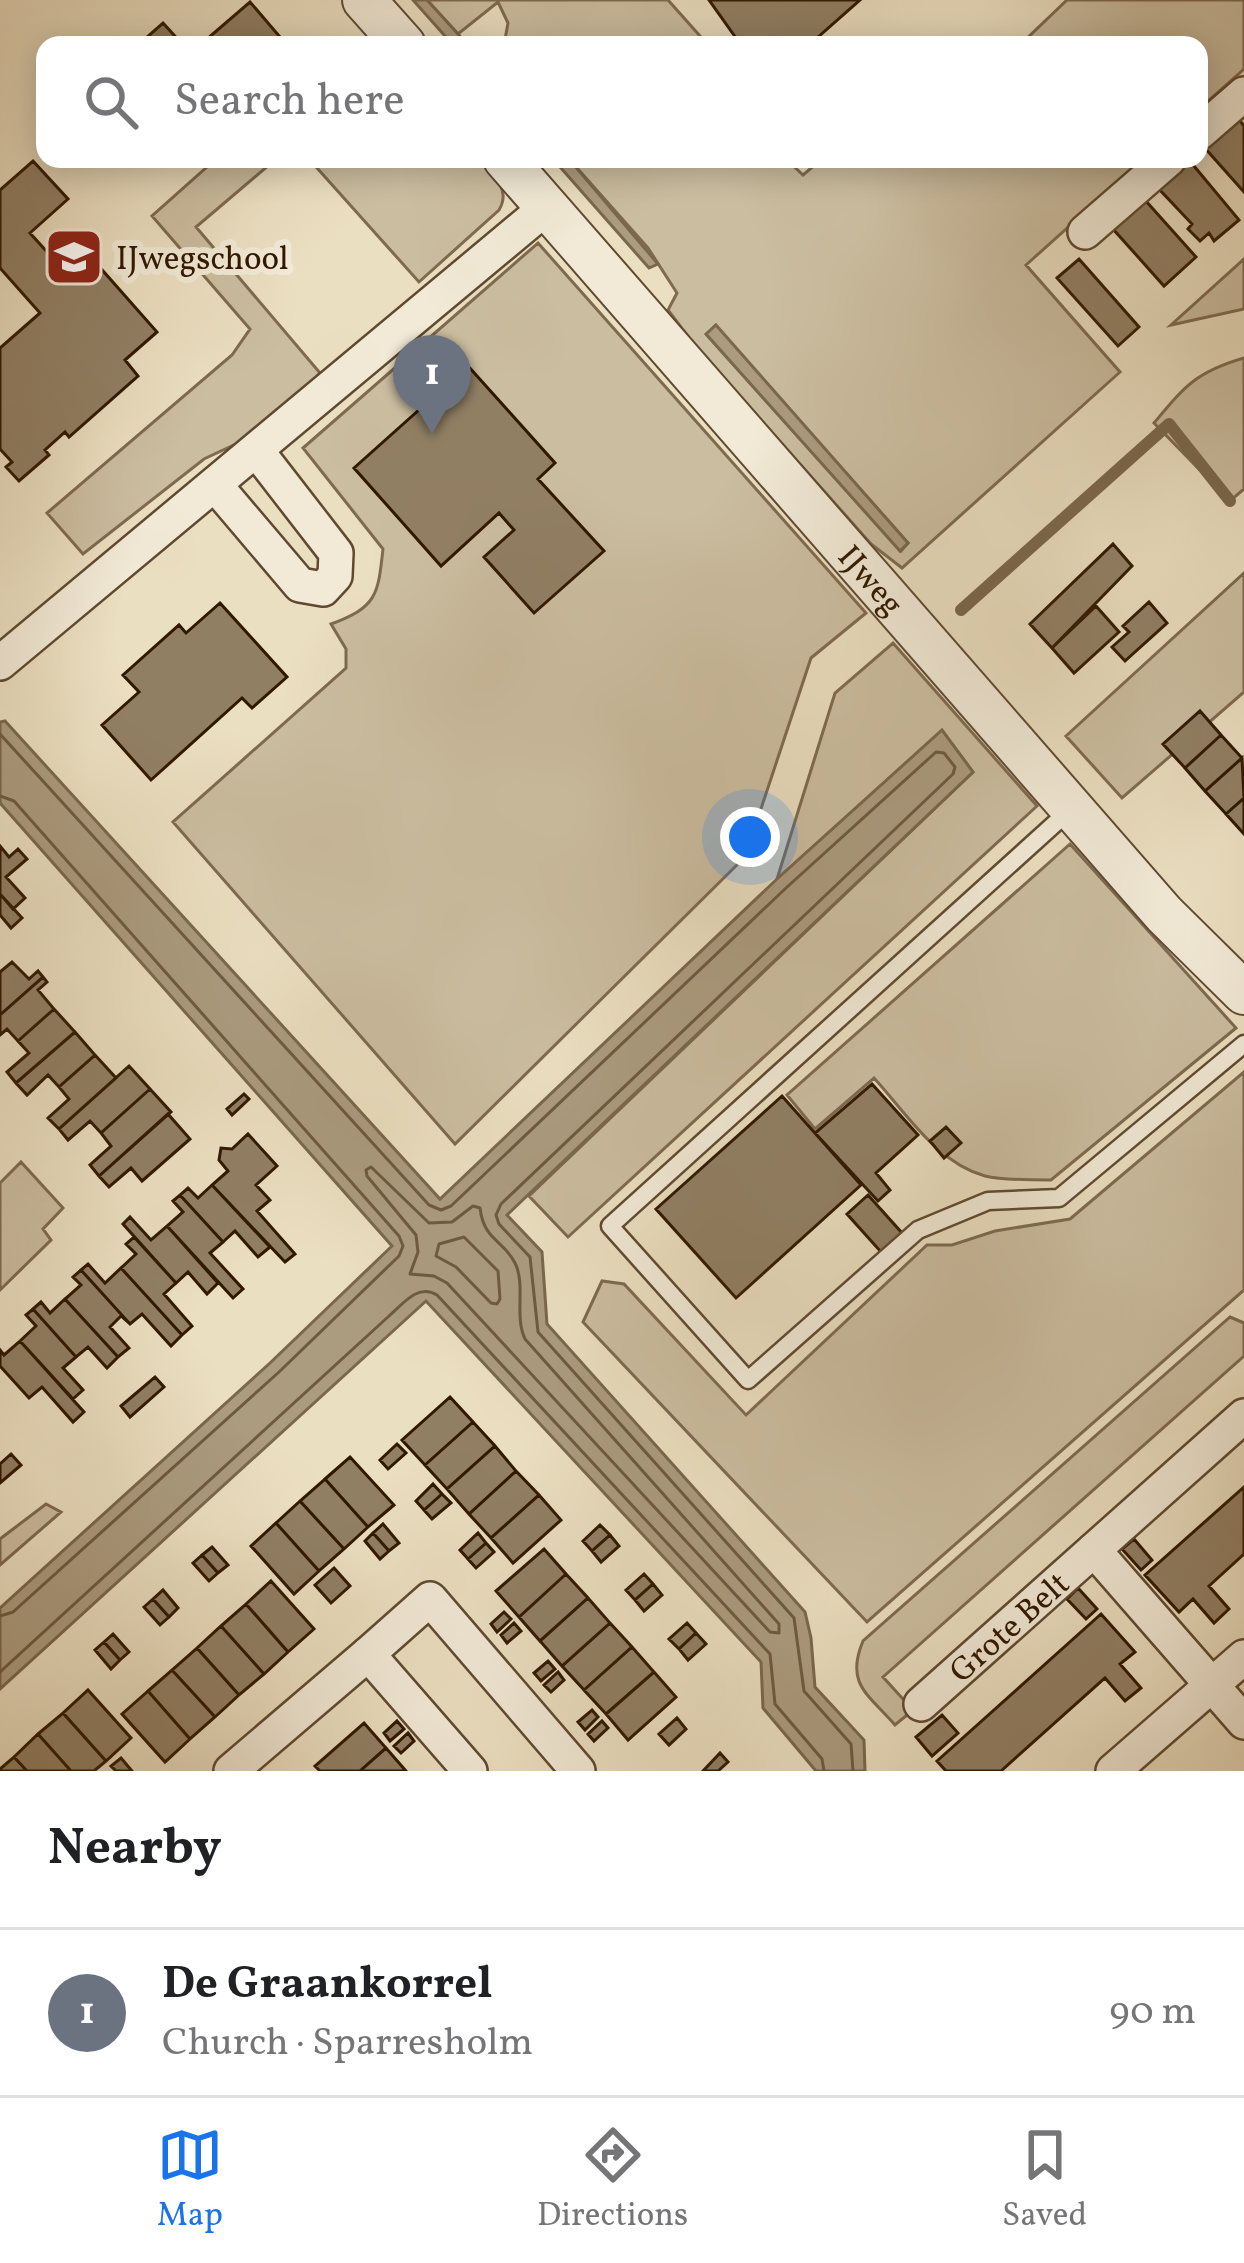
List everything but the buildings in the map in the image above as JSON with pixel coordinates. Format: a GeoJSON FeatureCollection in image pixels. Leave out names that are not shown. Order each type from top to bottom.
{"type":"FeatureCollection","features":[{"type":"Feature","properties":{"kind":"street"},"geometry":{"type":"LineString","coordinates":[[364,0],[396,36]]}},
{"type":"Feature","properties":{"kind":"street"},"geometry":{"type":"LineString","coordinates":[[1208,125],[1244,94]]}},
{"type":"Feature","properties":{"kind":"street","name":"IJweg"},"geometry":{"type":"LineString","coordinates":[[513,168],[1164,914],[1244,993]]}},
{"type":"Feature","properties":{"kind":"street"},"geometry":{"type":"LineString","coordinates":[[1085,232],[1159,168]]}},
{"type":"Feature","properties":{"kind":"street"},"geometry":{"type":"LineString","coordinates":[[0,663],[547,207]]}},
{"type":"Feature","properties":{"kind":"street"},"geometry":{"type":"LineString","coordinates":[[216,486],[300,585],[323,590],[335,576],[336,553],[256,451]]}},
{"type":"Feature","properties":{"kind":"street","name":"Grote Belt"},"geometry":{"type":"LineString","coordinates":[[921,1704],[1244,1416]]}},
{"type":"Feature","properties":{"kind":"street","name":"Grote Belt"},"geometry":{"type":"LineString","coordinates":[[1094,1550],[1244,1722]]}},
{"type":"Feature","properties":{"kind":"street"},"geometry":{"type":"LineString","coordinates":[[231,1771],[430,1599],[578,1771]]}},
{"type":"Feature","properties":{"kind":"street"},"geometry":{"type":"LineString","coordinates":[[368,1654],[470,1771]]}},
{"type":"Feature","properties":{"kind":"street"},"geometry":{"type":"LineString","coordinates":[[1113,1771],[1244,1657]]}},
{"type":"Feature","properties":{"kind":"lane"},"geometry":{"type":"LineString","coordinates":[[1072,808],[610,1226],[748,1380],[918,1231],[988,1201],[1059,1198],[1244,1044]]}},
{"type":"Feature","properties":{"kind":"shaded area"},"geometry":{"type":"Polygon","coordinates":[[[427,0],[668,0],[700,36],[506,36],[508,23],[498,2],[458,34],[427,0]]]}},
{"type":"Feature","properties":{"kind":"shaded area"},"geometry":{"type":"Polygon","coordinates":[[[1067,0],[1244,0],[1244,69],[1208,101],[1208,36],[1029,36],[1067,0]]]}},
{"type":"Feature","properties":{"kind":"shaded area"},"geometry":{"type":"Polygon","coordinates":[[[206,168],[265,168],[196,227],[320,373],[270,428],[204,459],[83,554],[47,513],[232,355],[250,329],[152,216],[206,168]]]}},
{"type":"Feature","properties":{"kind":"shaded area"},"geometry":{"type":"Polygon","coordinates":[[[317,168],[485,168],[498,182],[503,195],[499,210],[419,282],[317,168]]]}},
{"type":"Feature","properties":{"kind":"shaded area"},"geometry":{"type":"Polygon","coordinates":[[[577,168],[796,168],[803,175],[811,168],[1134,168],[1026,265],[1120,372],[902,568],[871,544],[696,347],[668,310],[677,293],[648,248],[577,168]],[[715,326],[707,335],[901,551],[908,543],[715,326]]]}},
{"type":"Feature","properties":{"kind":"shaded area"},"geometry":{"type":"Polygon","coordinates":[[[538,243],[866,613],[811,658],[745,857],[455,1144],[173,822],[346,668],[346,649],[331,624],[358,612],[376,588],[383,549],[303,448],[538,243]]]}},
{"type":"Feature","properties":{"kind":"shaded area"},"geometry":{"type":"Polygon","coordinates":[[[1244,259],[1244,309],[1171,325],[1244,259]]]}},
{"type":"Feature","properties":{"kind":"shaded area"},"geometry":{"type":"Polygon","coordinates":[[[1244,358],[1244,489],[1230,501],[1154,423],[1193,382],[1244,358]]]}},
{"type":"Feature","properties":{"kind":"shaded area"},"geometry":{"type":"Polygon","coordinates":[[[1244,573],[1244,692],[1122,798],[1066,736],[1244,573]]]}},
{"type":"Feature","properties":{"kind":"shaded area"},"geometry":{"type":"Polygon","coordinates":[[[893,643],[1037,806],[568,1237],[529,1196],[973,772],[942,731],[777,879],[835,693],[893,643]]]}},
{"type":"Feature","properties":{"kind":"shaded area"},"geometry":{"type":"Polygon","coordinates":[[[1070,844],[1236,1028],[1051,1180],[993,1178],[952,1160],[874,1078],[815,1129],[787,1095],[1070,844]]]}},
{"type":"Feature","properties":{"kind":"shaded area"},"geometry":{"type":"Polygon","coordinates":[[[1244,1072],[1244,1290],[867,1622],[583,1322],[602,1281],[624,1284],[746,1415],[927,1245],[952,1245],[995,1231],[1070,1219],[1244,1072]]]}},
{"type":"Feature","properties":{"kind":"shaded area"},"geometry":{"type":"Polygon","coordinates":[[[21,1162],[63,1208],[43,1229],[51,1240],[0,1290],[0,1183],[21,1162]]]}},
{"type":"Feature","properties":{"kind":"shaded area"},"geometry":{"type":"Polygon","coordinates":[[[1230,1317],[1244,1323],[1244,1356],[883,1677],[913,1710],[895,1725],[858,1678],[863,1641],[1230,1317]]]}},
{"type":"Feature","properties":{"kind":"shaded area"},"geometry":{"type":"Polygon","coordinates":[[[46,1504],[61,1512],[0,1565],[0,1539],[46,1504]]]}},
{"type":"Feature","properties":{"kind":"water"},"geometry":{"type":"Polygon","coordinates":[[[413,0],[427,0],[460,36],[445,36],[413,0]]]}},
{"type":"Feature","properties":{"kind":"water"},"geometry":{"type":"Polygon","coordinates":[[[561,168],[577,168],[658,264],[649,268],[561,168]]]}},
{"type":"Feature","properties":{"kind":"water"},"geometry":{"type":"Polygon","coordinates":[[[716,325],[908,543],[900,551],[706,334],[716,325]]]}},
{"type":"Feature","properties":{"kind":"water"},"geometry":{"type":"Polygon","coordinates":[[[5,721],[440,1199],[777,879],[942,730],[973,772],[507,1215],[542,1252],[547,1324],[805,1612],[815,1687],[864,1740],[865,1771],[816,1771],[763,1708],[761,1662],[426,1301],[0,1689],[0,1608],[392,1246],[0,803],[0,722],[5,721]]]}},
{"type":"Feature","properties":{"kind":"waterway"},"geometry":{"type":"LineString","coordinates":[[961,610],[1169,424],[1230,501]]}},
{"type":"Feature","properties":{"kind":"place","name":"IJwegschool"},"geometry":{"type":"Point","coordinates":[74,257]}},
{"type":"Feature","properties":{"kind":"place","name":"De Graankorrel"},"geometry":{"type":"Point","coordinates":[432,434]}}]}
